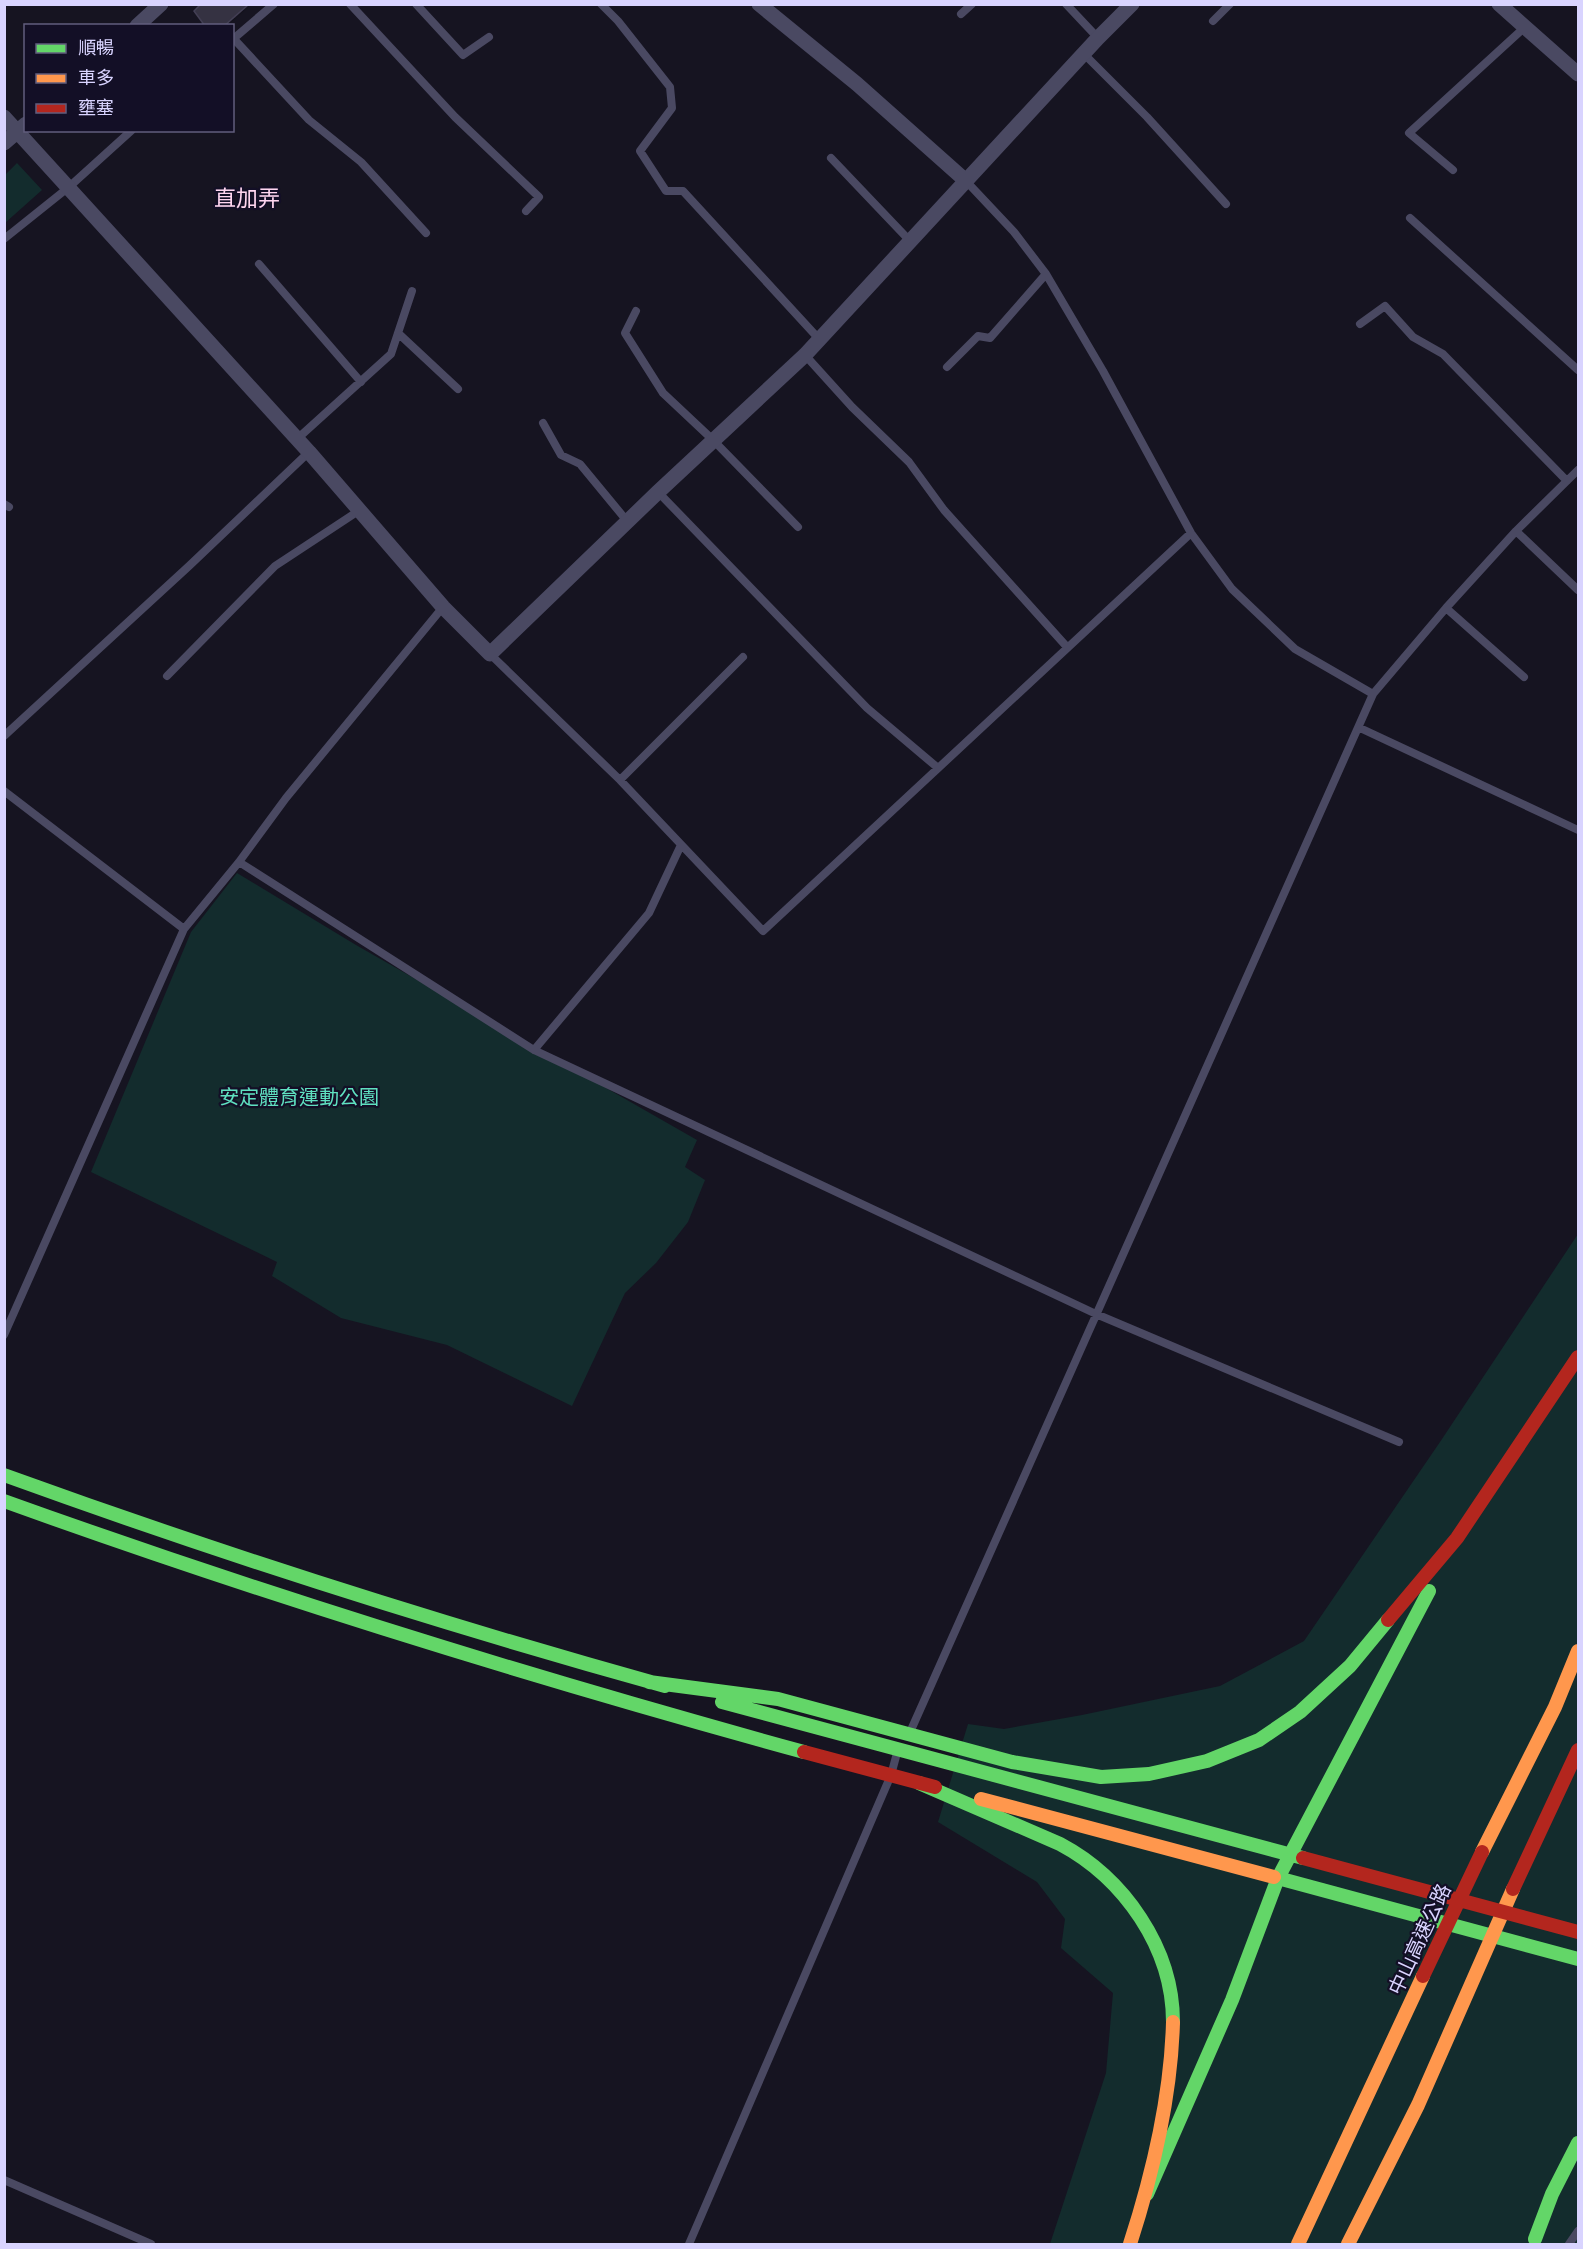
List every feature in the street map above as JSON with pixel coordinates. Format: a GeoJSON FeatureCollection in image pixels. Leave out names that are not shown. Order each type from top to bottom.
{"type":"FeatureCollection","features":[{"type":"Feature","properties":{"kind":"main road"},"geometry":{"type":"LineString","coordinates":[[1130,2244],[1147,2194],[1232,2000],[1278,1878],[1457,1538],[1578,1357]]}},
{"type":"Feature","properties":{"kind":"main road"},"geometry":{"type":"LineString","coordinates":[[4,1475],[403,1612],[649,1682],[1578,1932]]}},
{"type":"Feature","properties":{"kind":"main road"},"geometry":{"type":"LineString","coordinates":[[4,1502],[126,1546],[390,1633],[616,1699],[918,1783],[1578,1959]]}},
{"type":"Feature","properties":{"kind":"main road"},"geometry":{"type":"LineString","coordinates":[[649,1682],[778,1699],[1012,1762],[1101,1777],[1149,1774],[1207,1761],[1259,1740],[1308,1704],[1350,1666],[1457,1538]]}},
{"type":"Feature","properties":{"kind":"main road","name":"中山高速公路"},"geometry":{"type":"LineString","coordinates":[[1298,2244],[1467,1882],[1555,1707],[1578,1652]]}},
{"type":"Feature","properties":{"kind":"main road"},"geometry":{"type":"LineString","coordinates":[[1348,2244],[1418,2105],[1479,1963],[1578,1750]]}},
{"type":"Feature","properties":{"kind":"main road"},"geometry":{"type":"LineString","coordinates":[[918,1783],[994,1814],[1080,1856],[1112,1882],[1135,1908],[1154,1945],[1170,1989],[1174,2027],[1164,2109],[1147,2194]]}},
{"type":"Feature","properties":{"kind":"main road"},"geometry":{"type":"LineString","coordinates":[[1533,2242],[1552,2194],[1578,2144]]}},
{"type":"Feature","properties":{"kind":"main road"},"geometry":{"type":"LineString","coordinates":[[1533,2242],[1563,2204]]}},
{"type":"Feature","properties":{"kind":"street"},"geometry":{"type":"LineString","coordinates":[[24,132],[69,187],[309,452],[443,607],[490,654],[657,492],[805,355],[1132,4]]}},
{"type":"Feature","properties":{"kind":"street"},"geometry":{"type":"LineString","coordinates":[[1499,4],[1578,74]]}},
{"type":"Feature","properties":{"kind":"street"},"geometry":{"type":"LineString","coordinates":[[139,24],[155,6]]}},
{"type":"Feature","properties":{"kind":"street"},"geometry":{"type":"LineString","coordinates":[[763,6],[857,84],[966,181]]}},
{"type":"Feature","properties":{"kind":"street"},"geometry":{"type":"LineString","coordinates":[[4,117],[21,128],[4,143]]}},
{"type":"Feature","properties":{"kind":"lane"},"geometry":{"type":"LineString","coordinates":[[234,39],[274,4]]}},
{"type":"Feature","properties":{"kind":"lane"},"geometry":{"type":"LineString","coordinates":[[350,4],[455,117],[539,197],[526,211]]}},
{"type":"Feature","properties":{"kind":"lane"},"geometry":{"type":"LineString","coordinates":[[416,4],[463,54],[489,37]]}},
{"type":"Feature","properties":{"kind":"lane"},"geometry":{"type":"LineString","coordinates":[[601,4],[618,21],[670,87],[672,108],[640,151],[666,191],[683,191],[819,339]]}},
{"type":"Feature","properties":{"kind":"lane"},"geometry":{"type":"LineString","coordinates":[[962,14],[972,4]]}},
{"type":"Feature","properties":{"kind":"lane"},"geometry":{"type":"LineString","coordinates":[[1066,4],[1098,38]]}},
{"type":"Feature","properties":{"kind":"lane"},"geometry":{"type":"LineString","coordinates":[[1213,21],[1230,4]]}},
{"type":"Feature","properties":{"kind":"lane"},"geometry":{"type":"LineString","coordinates":[[1453,171],[1409,133],[1525,27]]}},
{"type":"Feature","properties":{"kind":"lane"},"geometry":{"type":"LineString","coordinates":[[234,41],[309,120],[361,162],[426,233]]}},
{"type":"Feature","properties":{"kind":"lane"},"geometry":{"type":"LineString","coordinates":[[1083,54],[1147,117],[1227,204]]}},
{"type":"Feature","properties":{"kind":"lane"},"geometry":{"type":"LineString","coordinates":[[4,239],[69,187],[130,132]]}},
{"type":"Feature","properties":{"kind":"lane"},"geometry":{"type":"LineString","coordinates":[[831,158],[910,241]]}},
{"type":"Feature","properties":{"kind":"lane"},"geometry":{"type":"LineString","coordinates":[[966,181],[1014,232],[1046,274],[1103,371],[1191,533],[1232,589],[1295,649],[1373,694]]}},
{"type":"Feature","properties":{"kind":"lane"},"geometry":{"type":"LineString","coordinates":[[1410,218],[1578,370]]}},
{"type":"Feature","properties":{"kind":"lane"},"geometry":{"type":"LineString","coordinates":[[259,264],[361,382]]}},
{"type":"Feature","properties":{"kind":"lane"},"geometry":{"type":"LineString","coordinates":[[946,367],[978,336],[990,338],[1046,274]]}},
{"type":"Feature","properties":{"kind":"lane"},"geometry":{"type":"LineString","coordinates":[[297,439],[391,354],[412,291]]}},
{"type":"Feature","properties":{"kind":"lane"},"geometry":{"type":"LineString","coordinates":[[1360,324],[1385,306],[1413,338],[1443,354],[1567,481]]}},
{"type":"Feature","properties":{"kind":"lane"},"geometry":{"type":"LineString","coordinates":[[636,311],[625,333],[663,393],[713,440],[798,527]]}},
{"type":"Feature","properties":{"kind":"lane"},"geometry":{"type":"LineString","coordinates":[[398,333],[458,389]]}},
{"type":"Feature","properties":{"kind":"lane"},"geometry":{"type":"LineString","coordinates":[[805,355],[852,407],[909,462],[944,510],[1067,647]]}},
{"type":"Feature","properties":{"kind":"lane"},"geometry":{"type":"LineString","coordinates":[[543,423],[561,455],[579,464],[627,521]]}},
{"type":"Feature","properties":{"kind":"lane"},"geometry":{"type":"LineString","coordinates":[[4,736],[309,452]]}},
{"type":"Feature","properties":{"kind":"lane"},"geometry":{"type":"LineString","coordinates":[[690,2244],[891,1775],[898,1749],[909,1734],[1360,728],[1373,694],[1446,608],[1516,531],[1578,470]]}},
{"type":"Feature","properties":{"kind":"lane"},"geometry":{"type":"LineString","coordinates":[[657,492],[867,708],[938,768]]}},
{"type":"Feature","properties":{"kind":"lane"},"geometry":{"type":"LineString","coordinates":[[167,676],[275,566],[360,510]]}},
{"type":"Feature","properties":{"kind":"lane"},"geometry":{"type":"LineString","coordinates":[[1516,531],[1578,590]]}},
{"type":"Feature","properties":{"kind":"lane"},"geometry":{"type":"LineString","coordinates":[[490,654],[620,780],[763,931],[1191,533]]}},
{"type":"Feature","properties":{"kind":"lane"},"geometry":{"type":"LineString","coordinates":[[4,1335],[184,928],[286,798],[443,607]]}},
{"type":"Feature","properties":{"kind":"lane"},"geometry":{"type":"LineString","coordinates":[[1446,608],[1524,677]]}},
{"type":"Feature","properties":{"kind":"lane"},"geometry":{"type":"LineString","coordinates":[[620,780],[743,657]]}},
{"type":"Feature","properties":{"kind":"lane"},"geometry":{"type":"LineString","coordinates":[[1360,728],[1578,830]]}},
{"type":"Feature","properties":{"kind":"lane"},"geometry":{"type":"LineString","coordinates":[[4,791],[184,928]]}},
{"type":"Feature","properties":{"kind":"lane"},"geometry":{"type":"LineString","coordinates":[[534,1050],[649,913],[681,845]]}},
{"type":"Feature","properties":{"kind":"lane"},"geometry":{"type":"LineString","coordinates":[[238,861],[534,1050],[1096,1314],[1400,1442]]}},
{"type":"Feature","properties":{"kind":"lane"},"geometry":{"type":"LineString","coordinates":[[4,2180],[151,2244]]}},
{"type":"Feature","properties":{"kind":"lane"},"geometry":{"type":"LineString","coordinates":[[1569,2244],[1578,2231]]}},
{"type":"Feature","properties":{"kind":"green space"},"geometry":{"type":"Polygon","coordinates":[[[17,163],[42,190],[5,223],[5,175],[17,163]]]}},
{"type":"Feature","properties":{"kind":"green space","name":"安定體育運動公園"},"geometry":{"type":"Polygon","coordinates":[[[237,873],[356,945],[697,1140],[685,1167],[705,1180],[688,1222],[656,1263],[625,1293],[572,1406],[447,1345],[341,1318],[272,1276],[277,1262],[91,1172],[191,932],[237,873]]]}},
{"type":"Feature","properties":{"kind":"green space"},"geometry":{"type":"Polygon","coordinates":[[[1578,1234],[1578,2244],[1050,2244],[1106,2073],[1113,1993],[1061,1948],[1065,1919],[1037,1882],[938,1822],[968,1724],[1004,1729],[1220,1686],[1304,1641],[1578,1234]]]}},
{"type":"Feature","properties":{"kind":"building"},"geometry":{"type":"Polygon","coordinates":[[[201,4],[249,4],[226,24],[204,24],[194,11],[201,4]]]}},
{"type":"Feature","properties":{"kind":"traffic: fast"},"geometry":{"type":"LineString","coordinates":[[4,1475],[168,1533],[333,1587],[665,1686]]}},
{"type":"Feature","properties":{"kind":"traffic: fast"},"geometry":{"type":"LineString","coordinates":[[4,1501],[302,1603],[602,1695],[804,1752]]}},
{"type":"Feature","properties":{"kind":"traffic: fast"},"geometry":{"type":"LineString","coordinates":[[1147,2194],[1232,2000],[1278,1878],[1429,1591]]}},
{"type":"Feature","properties":{"kind":"traffic: fast"},"geometry":{"type":"LineString","coordinates":[[649,1682],[778,1699],[1012,1762],[1101,1777],[1149,1774],[1207,1761],[1259,1740],[1300,1712],[1350,1666],[1388,1620]]}},
{"type":"Feature","properties":{"kind":"traffic: fast"},"geometry":{"type":"LineString","coordinates":[[722,1702],[1303,1858]]}},
{"type":"Feature","properties":{"kind":"traffic: fast"},"geometry":{"type":"LineString","coordinates":[[919,1783],[1060,1844],[1083,1858],[1105,1876],[1124,1896],[1154,1942],[1171,1994],[1173,2022]]}},
{"type":"Feature","properties":{"kind":"traffic: fast"},"geometry":{"type":"LineString","coordinates":[[1274,1877],[1578,1959]]}},
{"type":"Feature","properties":{"kind":"traffic: fast"},"geometry":{"type":"LineString","coordinates":[[1535,2239],[1552,2194],[1578,2143]]}},
{"type":"Feature","properties":{"kind":"traffic: slow"},"geometry":{"type":"LineString","coordinates":[[1482,1852],[1555,1707],[1578,1651]]}},
{"type":"Feature","properties":{"kind":"traffic: slow"},"geometry":{"type":"LineString","coordinates":[[981,1799],[1274,1877]]}},
{"type":"Feature","properties":{"kind":"traffic: slow"},"geometry":{"type":"LineString","coordinates":[[1348,2244],[1418,2105],[1513,1889]]}},
{"type":"Feature","properties":{"kind":"traffic: slow"},"geometry":{"type":"LineString","coordinates":[[1298,2244],[1423,1976]]}},
{"type":"Feature","properties":{"kind":"traffic: slow"},"geometry":{"type":"LineString","coordinates":[[1130,2244],[1146,2190],[1165,2106],[1173,2022]]}},
{"type":"Feature","properties":{"kind":"traffic: jam"},"geometry":{"type":"LineString","coordinates":[[1388,1620],[1457,1538],[1578,1357]]}},
{"type":"Feature","properties":{"kind":"traffic: jam"},"geometry":{"type":"LineString","coordinates":[[1513,1889],[1578,1750]]}},
{"type":"Feature","properties":{"kind":"traffic: jam"},"geometry":{"type":"LineString","coordinates":[[804,1752],[935,1787]]}},
{"type":"Feature","properties":{"kind":"traffic: jam"},"geometry":{"type":"LineString","coordinates":[[1423,1976],[1482,1852]]}},
{"type":"Feature","properties":{"kind":"traffic: jam"},"geometry":{"type":"LineString","coordinates":[[1303,1858],[1578,1932]]}},
{"type":"Feature","properties":{"kind":"district","name":"直加弄"},"geometry":{"type":"Point","coordinates":[247,197]}}]}
